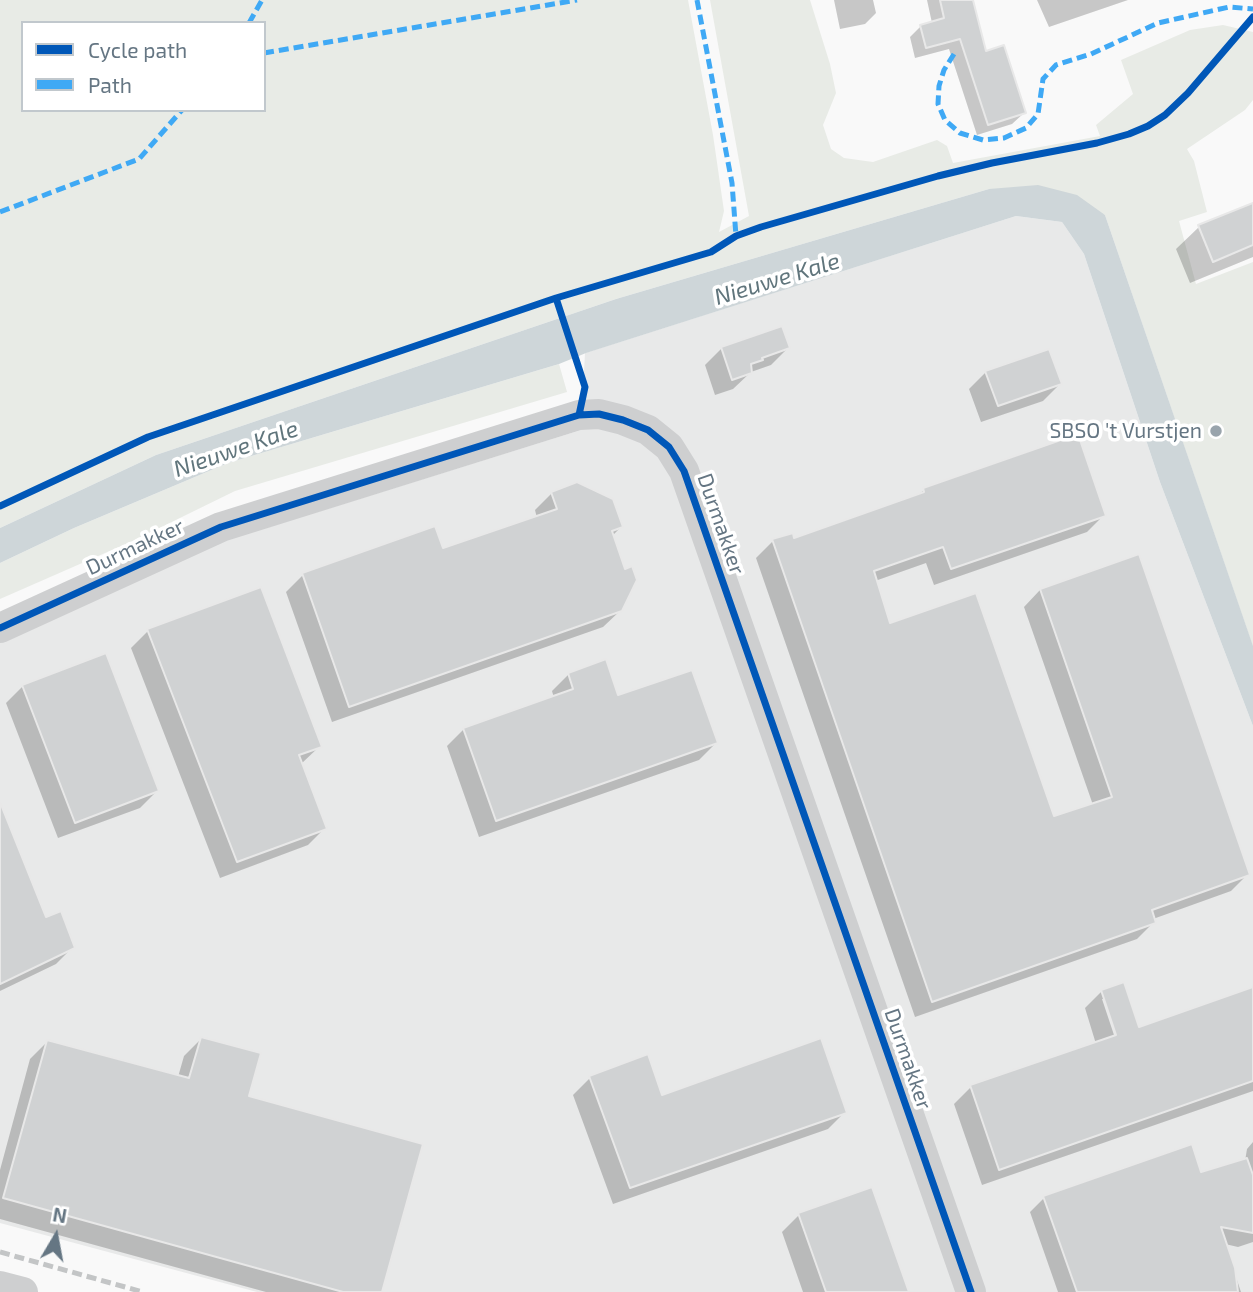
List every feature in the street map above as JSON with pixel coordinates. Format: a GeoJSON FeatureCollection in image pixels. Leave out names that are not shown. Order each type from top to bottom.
{"type":"FeatureCollection","features":[{"type":"Feature","properties":{"kind":"street","name":"Durmakker"},"geometry":{"type":"LineString","coordinates":[[0,628],[221,527],[579,415],[599,414],[648,430],[669,447],[684,471],[971,1292]]}},
{"type":"Feature","properties":{"kind":"street"},"geometry":{"type":"LineString","coordinates":[[0,1286],[23,1292]]}},
{"type":"Feature","properties":{"kind":"shaded area"},"geometry":{"type":"Polygon","coordinates":[[[0,0],[688,0],[724,211],[719,232],[749,216],[710,0],[810,0],[836,93],[823,125],[831,149],[844,158],[873,162],[937,140],[947,146],[953,163],[1100,136],[1096,125],[1133,94],[1121,60],[1190,30],[1223,25],[1253,32],[1253,100],[1245,110],[1187,149],[1194,161],[1207,212],[1179,221],[1196,284],[1253,262],[1253,647],[1105,215],[989,189],[616,299],[156,455],[0,528],[0,0]]]}},
{"type":"Feature","properties":{"kind":"shaded area"},"geometry":{"type":"Polygon","coordinates":[[[1016,216],[1062,222],[1084,254],[1160,482],[1253,726],[1253,1292],[257,1292],[0,1223],[0,643],[224,541],[581,430],[585,353],[1016,216]]]}},
{"type":"Feature","properties":{"kind":"shaded area"},"geometry":{"type":"Polygon","coordinates":[[[559,364],[567,392],[235,491],[137,539],[0,599],[0,563],[74,528],[228,463],[559,364]]]}},
{"type":"Feature","properties":{"kind":"water","name":"Nieuwe Kale"},"geometry":{"type":"Polygon","coordinates":[[[1038,185],[1077,195],[1105,215],[1253,646],[1253,726],[1160,482],[1084,254],[1062,222],[1016,216],[586,353],[559,364],[228,463],[74,528],[0,563],[0,528],[156,455],[616,299],[989,189],[1038,185]]]}},
{"type":"Feature","properties":{"kind":"building"},"geometry":{"type":"Polygon","coordinates":[[[940,0],[973,0],[986,51],[1004,45],[1026,113],[988,125],[960,39],[926,48],[920,25],[944,18],[940,0]]]}},
{"type":"Feature","properties":{"kind":"building"},"geometry":{"type":"Polygon","coordinates":[[[1253,203],[1253,245],[1213,262],[1198,225],[1253,203]]]}},
{"type":"Feature","properties":{"kind":"building"},"geometry":{"type":"Polygon","coordinates":[[[782,326],[790,348],[751,364],[752,373],[732,380],[721,347],[782,326]]]}},
{"type":"Feature","properties":{"kind":"building"},"geometry":{"type":"Polygon","coordinates":[[[1049,349],[1062,384],[998,406],[985,371],[1049,349]]]}},
{"type":"Feature","properties":{"kind":"building"},"geometry":{"type":"Polygon","coordinates":[[[1078,434],[1106,516],[951,569],[943,547],[874,571],[890,623],[976,593],[1054,816],[1112,797],[1040,589],[1139,554],[1250,875],[1152,910],[1156,923],[932,1002],[772,539],[793,533],[794,538],[924,492],[923,488],[1078,434]]]}},
{"type":"Feature","properties":{"kind":"building"},"geometry":{"type":"Polygon","coordinates":[[[577,482],[613,499],[623,527],[612,531],[625,569],[632,566],[637,580],[622,611],[349,707],[302,573],[435,526],[443,548],[557,509],[551,492],[577,482]]]}},
{"type":"Feature","properties":{"kind":"building"},"geometry":{"type":"Polygon","coordinates":[[[261,587],[322,747],[299,755],[327,829],[237,862],[147,629],[261,587]]]}},
{"type":"Feature","properties":{"kind":"building"},"geometry":{"type":"Polygon","coordinates":[[[106,653],[159,791],[75,823],[22,685],[106,653]]]}},
{"type":"Feature","properties":{"kind":"building"},"geometry":{"type":"Polygon","coordinates":[[[606,659],[618,695],[692,670],[718,743],[496,821],[463,728],[573,689],[568,673],[606,659]]]}},
{"type":"Feature","properties":{"kind":"building"},"geometry":{"type":"Polygon","coordinates":[[[0,802],[46,917],[61,911],[75,948],[0,984],[0,802]]]}},
{"type":"Feature","properties":{"kind":"building"},"geometry":{"type":"Polygon","coordinates":[[[1124,982],[1139,1027],[1253,987],[1253,1081],[999,1170],[970,1085],[1116,1035],[1101,990],[1124,982]]]}},
{"type":"Feature","properties":{"kind":"building"},"geometry":{"type":"Polygon","coordinates":[[[201,1037],[261,1053],[249,1096],[423,1144],[382,1292],[343,1292],[3,1198],[47,1040],[189,1078],[201,1037]]]}},
{"type":"Feature","properties":{"kind":"building"},"geometry":{"type":"Polygon","coordinates":[[[821,1038],[847,1113],[630,1188],[589,1076],[648,1054],[662,1095],[821,1038]]]}},
{"type":"Feature","properties":{"kind":"building"},"geometry":{"type":"Polygon","coordinates":[[[1192,1144],[1201,1172],[1247,1158],[1253,1175],[1253,1233],[1221,1227],[1235,1268],[1238,1292],[1077,1292],[1043,1196],[1192,1144]]]}},
{"type":"Feature","properties":{"kind":"building"},"geometry":{"type":"Polygon","coordinates":[[[872,1187],[909,1292],[826,1292],[798,1213],[872,1187]]]}},
{"type":"Feature","properties":{"kind":"railway"},"geometry":{"type":"LineString","coordinates":[[0,1252],[143,1292]]}},
{"type":"Feature","properties":{"kind":"marked path"},"geometry":{"type":"LineString","coordinates":[[250,21],[262,0]]}},
{"type":"Feature","properties":{"kind":"marked path"},"geometry":{"type":"LineString","coordinates":[[266,53],[577,0]]}},
{"type":"Feature","properties":{"kind":"marked path"},"geometry":{"type":"LineString","coordinates":[[697,0],[732,183],[736,236]]}},
{"type":"Feature","properties":{"kind":"marked path"},"geometry":{"type":"LineString","coordinates":[[954,54],[944,70],[939,86],[938,104],[945,120],[960,133],[983,140],[1004,138],[1026,128],[1038,114],[1043,79],[1056,65],[1091,54],[1158,23],[1229,7],[1253,9]]}},
{"type":"Feature","properties":{"kind":"marked path"},"geometry":{"type":"LineString","coordinates":[[0,212],[139,159],[180,112]]}},
{"type":"Feature","properties":{"kind":"cycle path"},"geometry":{"type":"LineString","coordinates":[[0,506],[148,437],[556,298],[711,252],[736,236],[761,227],[938,176],[1129,134],[1165,115],[1188,93],[1253,17]]}},
{"type":"Feature","properties":{"kind":"cycle path"},"geometry":{"type":"LineString","coordinates":[[556,298],[585,387],[579,415]]}},
{"type":"Feature","properties":{"kind":"cycle path"},"geometry":{"type":"LineString","coordinates":[[0,628],[221,527],[579,415],[599,414],[648,430],[669,447],[684,471],[971,1292]]}},
{"type":"Feature","properties":{"kind":"place","name":"SBSO 't Vurstjen"},"geometry":{"type":"Point","coordinates":[1216,431]}}]}
